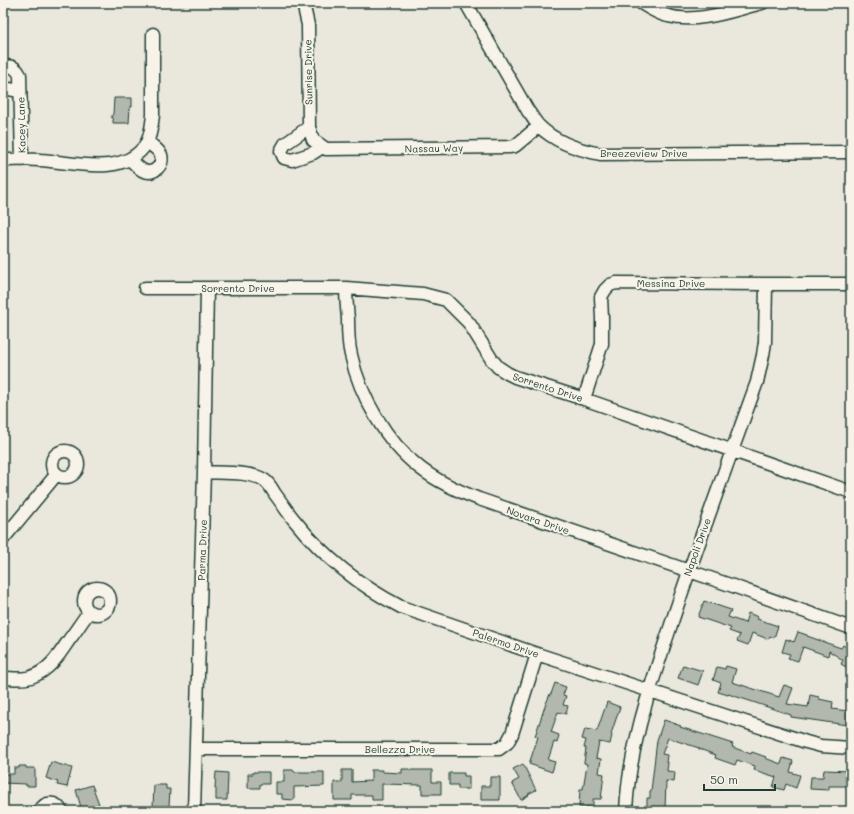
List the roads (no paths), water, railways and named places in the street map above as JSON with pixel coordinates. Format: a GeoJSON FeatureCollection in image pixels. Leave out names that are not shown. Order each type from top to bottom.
{"type":"FeatureCollection","features":[{"type":"Feature","properties":{"kind":"street","name":"Sunrise Drive"},"geometry":{"type":"LineString","coordinates":[[303,3],[308,25],[309,127],[318,144]]}},
{"type":"Feature","properties":{"kind":"street","name":"Breezeview Drive"},"geometry":{"type":"LineString","coordinates":[[466,3],[528,111],[539,126],[560,142],[586,151],[601,154],[851,152]]}},
{"type":"Feature","properties":{"kind":"street"},"geometry":{"type":"LineString","coordinates":[[641,3],[669,17],[693,18],[716,15],[762,3]]}},
{"type":"Feature","properties":{"kind":"street"},"geometry":{"type":"LineString","coordinates":[[3,160],[40,160],[101,166],[130,159],[148,142],[154,115],[153,34]]}},
{"type":"Feature","properties":{"kind":"street","name":"Kacey Lane"},"geometry":{"type":"LineString","coordinates":[[3,67],[12,66],[20,75],[22,160]]}},
{"type":"Feature","properties":{"kind":"street","name":"Kacey Lane"},"geometry":{"type":"LineString","coordinates":[[3,88],[20,91]]}},
{"type":"Feature","properties":{"kind":"street","name":"Nassau Way"},"geometry":{"type":"LineString","coordinates":[[318,144],[326,149],[509,147],[515,146],[539,126]]}},
{"type":"Feature","properties":{"kind":"street"},"geometry":{"type":"LineString","coordinates":[[309,127],[285,144],[282,151],[284,158],[292,160],[313,152],[318,144]]}},
{"type":"Feature","properties":{"kind":"street"},"geometry":{"type":"LineString","coordinates":[[130,159],[146,172],[151,172],[158,168],[161,164],[160,155],[158,151],[148,142]]}},
{"type":"Feature","properties":{"kind":"street","name":"Messina Drive"},"geometry":{"type":"LineString","coordinates":[[584,399],[602,344],[601,297],[610,285],[616,283],[851,284]]}},
{"type":"Feature","properties":{"kind":"street","name":"Napoli Drive"},"geometry":{"type":"LineString","coordinates":[[626,811],[627,790],[633,752],[650,690],[688,571],[757,382],[765,342],[766,284]]}},
{"type":"Feature","properties":{"kind":"street","name":"Sorrento Drive"},"geometry":{"type":"LineString","coordinates":[[145,288],[346,288],[423,294],[446,300],[469,323],[492,360],[506,373],[851,492]]}},
{"type":"Feature","properties":{"kind":"street","name":"Parma Drive"},"geometry":{"type":"LineString","coordinates":[[194,811],[204,472],[207,288]]}},
{"type":"Feature","properties":{"kind":"street","name":"Novara Drive"},"geometry":{"type":"LineString","coordinates":[[346,288],[348,334],[351,354],[357,376],[376,417],[397,446],[421,469],[449,487],[479,500],[734,586],[851,628]]}},
{"type":"Feature","properties":{"kind":"street","name":"Palermo Drive"},"geometry":{"type":"LineString","coordinates":[[204,472],[245,474],[264,480],[270,486],[293,520],[322,551],[366,587],[401,607],[537,654],[806,742],[821,746],[851,748]]}},
{"type":"Feature","properties":{"kind":"street"},"geometry":{"type":"LineString","coordinates":[[3,539],[56,475]]}},
{"type":"Feature","properties":{"kind":"street"},"geometry":{"type":"LineString","coordinates":[[3,678],[22,679],[31,677],[50,666],[89,612]]}},
{"type":"Feature","properties":{"kind":"street","name":"Bellezza Drive"},"geometry":{"type":"LineString","coordinates":[[196,749],[499,749],[507,743],[512,734],[537,654]]}},
{"type":"Feature","properties":{"kind":"street"},"geometry":{"type":"LineString","coordinates":[[40,811],[45,805],[52,803],[58,806],[61,811]]}}]}
